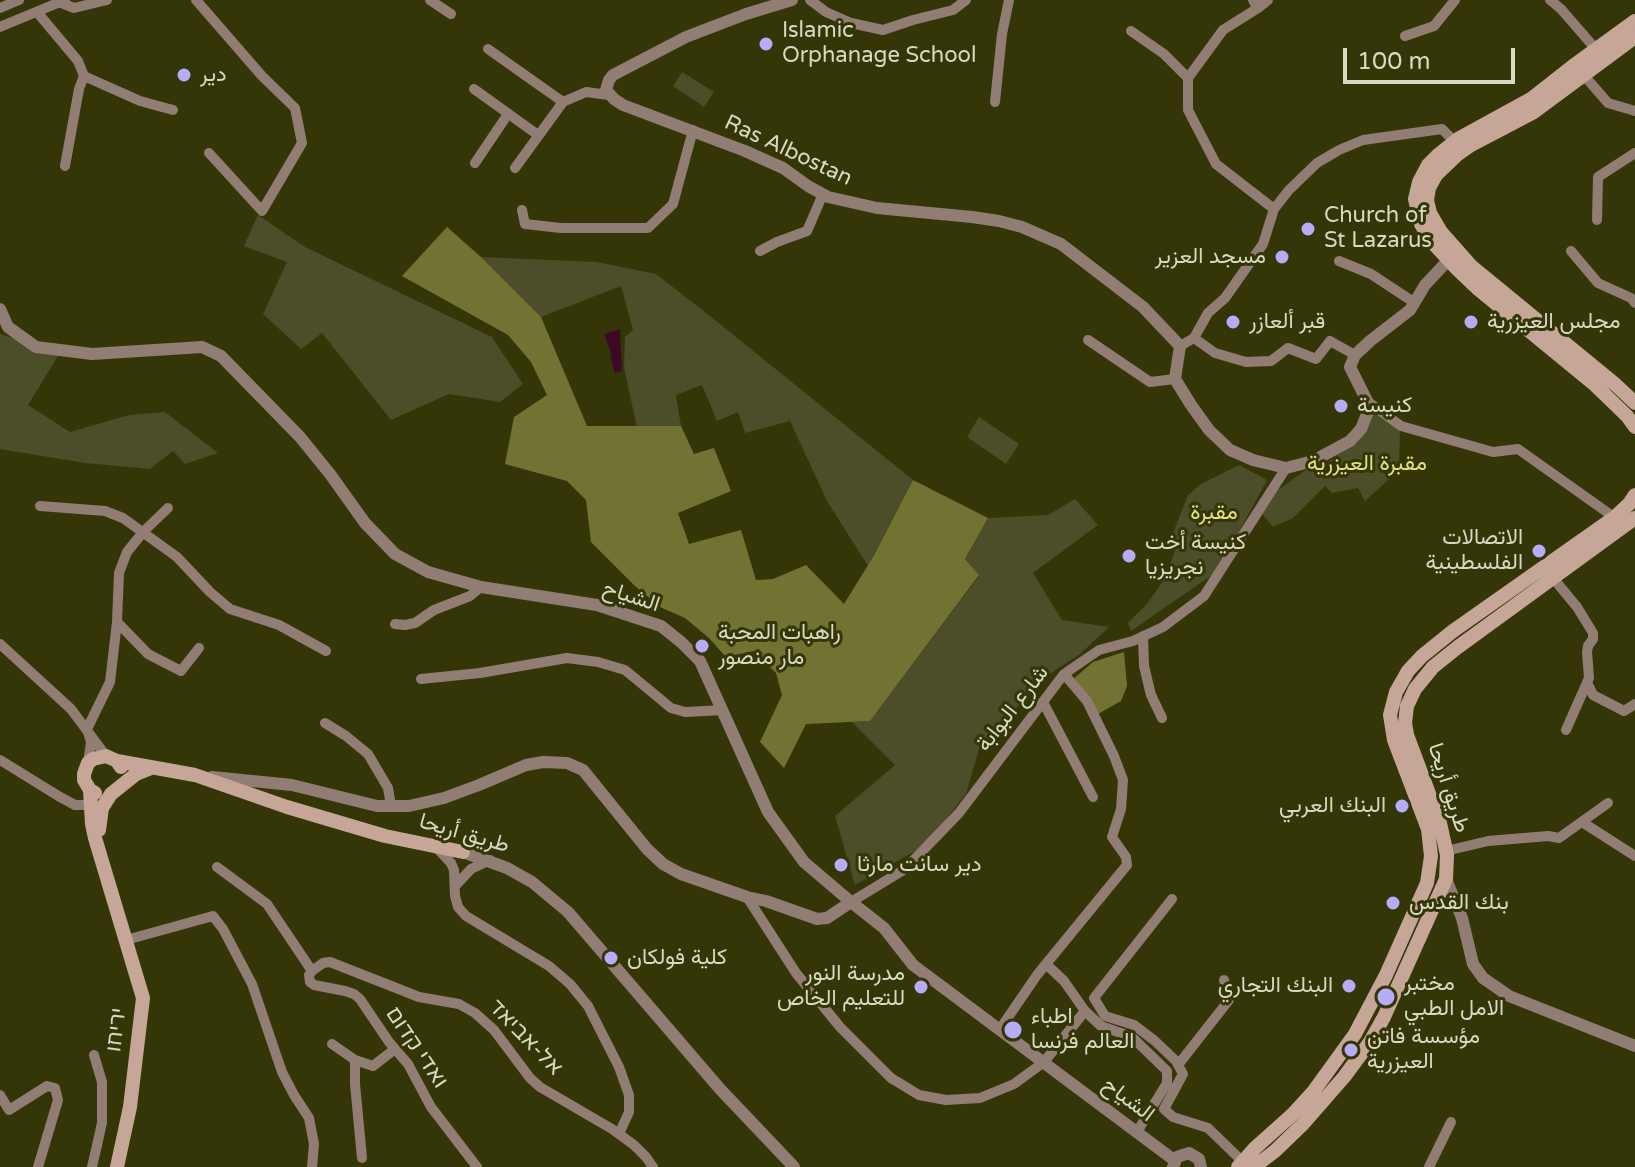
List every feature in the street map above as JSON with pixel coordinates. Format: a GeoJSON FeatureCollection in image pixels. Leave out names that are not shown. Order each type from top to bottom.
{"type":"FeatureCollection","features":[{"type":"Feature","properties":{"kind":"main road"},"geometry":{"type":"LineString","coordinates":[[1635,21],[1534,112],[1471,145],[1436,175],[1427,200],[1430,213],[1453,256],[1477,288],[1594,384],[1635,427]]}},
{"type":"Feature","properties":{"kind":"main road"},"geometry":{"type":"LineString","coordinates":[[1600,54],[1635,37]]}},
{"type":"Feature","properties":{"kind":"main road"},"geometry":{"type":"LineString","coordinates":[[1579,70],[1455,142],[1428,165],[1415,199],[1421,224],[1432,242],[1494,287],[1634,400]]}},
{"type":"Feature","properties":{"kind":"main road","name":"طريق أريحا"},"geometry":{"type":"LineString","coordinates":[[1245,1165],[1344,1077],[1370,1042],[1446,879],[1446,851],[1440,823],[1405,723],[1407,706],[1415,689],[1433,667],[1625,521],[1635,495]]}},
{"type":"Feature","properties":{"kind":"main road","name":"طريق أريحا"},"geometry":{"type":"LineString","coordinates":[[1298,1119],[1367,1015],[1427,883],[1430,868],[1428,829],[1394,740],[1390,715],[1396,692],[1408,671],[1422,656],[1453,631],[1625,521]]}},
{"type":"Feature","properties":{"kind":"main road"},"geometry":{"type":"LineString","coordinates":[[112,758],[123,773],[116,789]]}},
{"type":"Feature","properties":{"kind":"main road"},"geometry":{"type":"LineString","coordinates":[[161,768],[148,768],[116,789],[91,797],[84,780],[88,763],[93,759],[112,758],[161,768],[195,775]]}},
{"type":"Feature","properties":{"kind":"main road","name":"طريق أريحا"},"geometry":{"type":"LineString","coordinates":[[195,775],[385,836],[463,852]]}},
{"type":"Feature","properties":{"kind":"main road","name":"יריחו"},"geometry":{"type":"LineString","coordinates":[[100,854],[102,808],[116,789]]}},
{"type":"Feature","properties":{"kind":"main road","name":"יריחו"},"geometry":{"type":"LineString","coordinates":[[91,797],[92,824],[143,998],[130,1107],[117,1167]]}},
{"type":"Feature","properties":{"kind":"main road"},"geometry":{"type":"LineString","coordinates":[[1420,899],[1435,905]]}},
{"type":"Feature","properties":{"kind":"street"},"geometry":{"type":"LineString","coordinates":[[0,8],[19,0]]}},
{"type":"Feature","properties":{"kind":"street"},"geometry":{"type":"LineString","coordinates":[[0,25],[62,1],[74,8],[107,0]]}},
{"type":"Feature","properties":{"kind":"street"},"geometry":{"type":"LineString","coordinates":[[196,0],[262,76],[295,108],[302,143],[262,211],[209,153]]}},
{"type":"Feature","properties":{"kind":"street"},"geometry":{"type":"LineString","coordinates":[[430,0],[451,14]]}},
{"type":"Feature","properties":{"kind":"street"},"geometry":{"type":"LineString","coordinates":[[609,95],[606,90],[613,75],[686,37],[792,0]]}},
{"type":"Feature","properties":{"kind":"street"},"geometry":{"type":"LineString","coordinates":[[810,0],[826,12],[851,23],[883,30],[953,10],[966,0]]}},
{"type":"Feature","properties":{"kind":"street"},"geometry":{"type":"LineString","coordinates":[[995,102],[1009,0]]}},
{"type":"Feature","properties":{"kind":"street"},"geometry":{"type":"LineString","coordinates":[[1268,0],[1255,4],[1223,30],[1188,78],[1188,110],[1216,164],[1274,209]]}},
{"type":"Feature","properties":{"kind":"street"},"geometry":{"type":"LineString","coordinates":[[1405,36],[1434,26],[1455,0]]}},
{"type":"Feature","properties":{"kind":"street"},"geometry":{"type":"LineString","coordinates":[[1550,0],[1600,54]]}},
{"type":"Feature","properties":{"kind":"street"},"geometry":{"type":"LineString","coordinates":[[37,12],[78,61],[84,76],[65,166]]}},
{"type":"Feature","properties":{"kind":"street"},"geometry":{"type":"LineString","coordinates":[[1131,31],[1164,54],[1188,78]]}},
{"type":"Feature","properties":{"kind":"street"},"geometry":{"type":"LineString","coordinates":[[488,49],[563,102]]}},
{"type":"Feature","properties":{"kind":"street"},"geometry":{"type":"LineString","coordinates":[[1579,70],[1608,103],[1635,111]]}},
{"type":"Feature","properties":{"kind":"street"},"geometry":{"type":"LineString","coordinates":[[84,76],[140,101],[173,110]]}},
{"type":"Feature","properties":{"kind":"street"},"geometry":{"type":"LineString","coordinates":[[474,89],[538,135]]}},
{"type":"Feature","properties":{"kind":"street"},"geometry":{"type":"LineString","coordinates":[[515,168],[563,102],[586,92],[609,95]]}},
{"type":"Feature","properties":{"kind":"street","name":"Ras Albostan"},"geometry":{"type":"LineString","coordinates":[[609,95],[623,105],[783,168],[823,194],[877,208],[972,217],[1022,227],[1061,244],[1143,307],[1180,346]]}},
{"type":"Feature","properties":{"kind":"street"},"geometry":{"type":"LineString","coordinates":[[475,163],[508,114]]}},
{"type":"Feature","properties":{"kind":"street"},"geometry":{"type":"LineString","coordinates":[[1453,256],[1425,285],[1410,310],[1355,355],[1350,367],[1367,401],[1367,414],[1361,429],[1350,441],[1313,461],[1286,468],[1253,460],[1230,450],[1209,430],[1175,379],[1180,346],[1194,338],[1208,313],[1225,298],[1263,244],[1274,209],[1317,163],[1363,140],[1442,129],[1455,142]]}},
{"type":"Feature","properties":{"kind":"street"},"geometry":{"type":"LineString","coordinates":[[522,210],[525,224],[561,228],[648,228],[673,204],[693,130]]}},
{"type":"Feature","properties":{"kind":"street"},"geometry":{"type":"LineString","coordinates":[[1597,220],[1598,177],[1635,153]]}},
{"type":"Feature","properties":{"kind":"street"},"geometry":{"type":"LineString","coordinates":[[760,251],[807,231],[823,194]]}},
{"type":"Feature","properties":{"kind":"street"},"geometry":{"type":"LineString","coordinates":[[1571,251],[1598,283],[1631,298],[1635,303]]}},
{"type":"Feature","properties":{"kind":"street"},"geometry":{"type":"LineString","coordinates":[[1339,261],[1371,274],[1415,303]]}},
{"type":"Feature","properties":{"kind":"street","name":"الشياح"},"geometry":{"type":"LineString","coordinates":[[0,309],[8,327],[36,347],[92,354],[202,347],[221,356],[300,437],[365,523],[395,554],[428,572],[481,587],[597,605],[661,626],[700,661],[768,812],[804,862],[884,928],[913,965],[1137,1132],[1173,1164]]}},
{"type":"Feature","properties":{"kind":"street"},"geometry":{"type":"LineString","coordinates":[[1194,338],[1215,353],[1246,362],[1271,361],[1288,348],[1316,359],[1330,341],[1355,355]]}},
{"type":"Feature","properties":{"kind":"street"},"geometry":{"type":"LineString","coordinates":[[1088,340],[1150,382],[1175,379]]}},
{"type":"Feature","properties":{"kind":"street"},"geometry":{"type":"LineString","coordinates":[[1367,401],[1401,426],[1493,452],[1518,449],[1625,521]]}},
{"type":"Feature","properties":{"kind":"street","name":"شارع البوابة"},"geometry":{"type":"LineString","coordinates":[[851,902],[905,869],[959,813],[1064,674],[1099,650],[1163,627],[1204,596],[1286,468]]}},
{"type":"Feature","properties":{"kind":"street"},"geometry":{"type":"LineString","coordinates":[[40,506],[105,511],[123,518],[177,557],[230,609],[279,625],[326,651]]}},
{"type":"Feature","properties":{"kind":"street"},"geometry":{"type":"LineString","coordinates":[[88,763],[91,742],[87,729],[110,682],[119,573],[127,552],[168,508]]}},
{"type":"Feature","properties":{"kind":"street"},"geometry":{"type":"LineString","coordinates":[[1553,578],[1593,633],[1587,652],[1589,678],[1566,730]]}},
{"type":"Feature","properties":{"kind":"street"},"geometry":{"type":"LineString","coordinates":[[395,624],[415,623],[434,610],[470,596],[481,587]]}},
{"type":"Feature","properties":{"kind":"street"},"geometry":{"type":"LineString","coordinates":[[117,622],[148,654],[181,671],[199,648]]}},
{"type":"Feature","properties":{"kind":"street"},"geometry":{"type":"LineString","coordinates":[[1143,636],[1144,666],[1151,695],[1162,718]]}},
{"type":"Feature","properties":{"kind":"street"},"geometry":{"type":"LineString","coordinates":[[0,644],[71,709],[112,758]]}},
{"type":"Feature","properties":{"kind":"street"},"geometry":{"type":"LineString","coordinates":[[421,679],[480,673],[567,658],[625,670],[671,708],[685,712],[723,710]]}},
{"type":"Feature","properties":{"kind":"street"},"geometry":{"type":"LineString","coordinates":[[1000,1029],[1046,964],[1127,865],[1126,857],[1112,837],[1121,809],[1123,780],[1087,701],[1064,674]]}},
{"type":"Feature","properties":{"kind":"street"},"geometry":{"type":"LineString","coordinates":[[1587,682],[1593,695],[1624,711],[1635,704]]}},
{"type":"Feature","properties":{"kind":"street"},"geometry":{"type":"LineString","coordinates":[[1043,702],[1093,797]]}},
{"type":"Feature","properties":{"kind":"street"},"geometry":{"type":"LineString","coordinates":[[325,723],[368,754],[388,788],[391,806]]}},
{"type":"Feature","properties":{"kind":"street"},"geometry":{"type":"LineString","coordinates":[[0,760],[75,805],[91,797]]}},
{"type":"Feature","properties":{"kind":"street"},"geometry":{"type":"LineString","coordinates":[[195,775],[292,785],[377,806],[409,806],[444,798],[526,765],[567,763],[583,770],[635,835],[663,864],[681,874],[817,919],[827,918],[851,902]]}},
{"type":"Feature","properties":{"kind":"street"},"geometry":{"type":"LineString","coordinates":[[1446,851],[1488,841],[1548,836],[1559,838],[1608,803]]}},
{"type":"Feature","properties":{"kind":"street"},"geometry":{"type":"LineString","coordinates":[[1582,822],[1635,856]]}},
{"type":"Feature","properties":{"kind":"street"},"geometry":{"type":"LineString","coordinates":[[436,846],[451,863],[458,907],[466,916],[549,966],[570,984],[588,1006],[619,1067],[629,1095],[629,1112],[619,1134]]}},
{"type":"Feature","properties":{"kind":"street","name":"طريق أريحا"},"geometry":{"type":"LineString","coordinates":[[463,852],[490,860],[532,882],[568,912],[720,1089],[794,1167]]}},
{"type":"Feature","properties":{"kind":"street"},"geometry":{"type":"LineString","coordinates":[[455,886],[471,869],[490,860]]}},
{"type":"Feature","properties":{"kind":"street"},"geometry":{"type":"LineString","coordinates":[[217,867],[267,904],[310,973]]}},
{"type":"Feature","properties":{"kind":"street"},"geometry":{"type":"LineString","coordinates":[[1446,879],[1462,918],[1473,964],[1483,978],[1509,996],[1635,1046]]}},
{"type":"Feature","properties":{"kind":"street"},"geometry":{"type":"LineString","coordinates":[[747,897],[796,973],[840,1027],[891,1078],[919,1095],[946,1100],[980,1098],[1014,1084],[1044,1062],[1085,1011]]}},
{"type":"Feature","properties":{"kind":"street"},"geometry":{"type":"LineString","coordinates":[[1172,899],[1094,998],[1105,1016],[1134,1025],[1178,1065],[1183,1074],[1164,1109],[1173,1117],[1208,1128],[1245,1165]]}},
{"type":"Feature","properties":{"kind":"street"},"geometry":{"type":"LineString","coordinates":[[126,940],[213,916],[252,984],[282,1072],[309,1118],[314,1144],[312,1167]]}},
{"type":"Feature","properties":{"kind":"street","name":"אל-אביאד"},"geometry":{"type":"LineString","coordinates":[[310,973],[323,963],[330,962],[419,997],[459,1004],[475,1013],[494,1030],[540,1087],[619,1134],[640,1151],[653,1167]]}},
{"type":"Feature","properties":{"kind":"street"},"geometry":{"type":"LineString","coordinates":[[1046,964],[1101,1026],[1132,1037],[1167,1071],[1167,1083],[1137,1132]]}},
{"type":"Feature","properties":{"kind":"street","name":"ואדי קדום"},"geometry":{"type":"LineString","coordinates":[[310,973],[310,982],[314,985],[354,994],[408,1064],[431,1107],[477,1167]]}},
{"type":"Feature","properties":{"kind":"street"},"geometry":{"type":"LineString","coordinates":[[1178,1065],[1229,1000],[1224,980]]}},
{"type":"Feature","properties":{"kind":"street"},"geometry":{"type":"LineString","coordinates":[[332,1044],[355,1060],[373,1066],[395,1049]]}},
{"type":"Feature","properties":{"kind":"street"},"geometry":{"type":"LineString","coordinates":[[92,1167],[102,1123],[102,1082],[94,1055]]}},
{"type":"Feature","properties":{"kind":"street"},"geometry":{"type":"LineString","coordinates":[[355,1060],[362,1158]]}},
{"type":"Feature","properties":{"kind":"street"},"geometry":{"type":"LineString","coordinates":[[0,1095],[9,1110],[47,1086],[55,1088],[58,1100],[38,1167]]}},
{"type":"Feature","properties":{"kind":"street"},"geometry":{"type":"LineString","coordinates":[[1429,1167],[1451,1122]]}},
{"type":"Feature","properties":{"kind":"street"},"geometry":{"type":"LineString","coordinates":[[1173,1164],[1180,1154],[1189,1153],[1199,1159],[1201,1167]]}},
{"type":"Feature","properties":{"kind":"green space"},"geometry":{"type":"Polygon","coordinates":[[[682,72],[714,92],[704,107],[673,86],[682,72]]]}},
{"type":"Feature","properties":{"kind":"green space"},"geometry":{"type":"Polygon","coordinates":[[[258,215],[305,247],[492,337],[523,384],[500,402],[449,394],[391,420],[322,333],[301,349],[263,314],[287,262],[244,246],[258,215]]]}},
{"type":"Feature","properties":{"kind":"green space"},"geometry":{"type":"Polygon","coordinates":[[[481,257],[597,262],[656,274],[705,312],[913,480],[868,566],[827,501],[790,421],[745,433],[738,412],[717,421],[702,385],[676,395],[681,426],[637,427],[624,368],[625,337],[633,330],[621,286],[541,317],[481,257]]]}},
{"type":"Feature","properties":{"kind":"green space"},"geometry":{"type":"Polygon","coordinates":[[[0,334],[61,351],[28,405],[70,432],[129,415],[165,412],[218,453],[185,464],[173,451],[150,469],[85,463],[0,449],[0,334]]]}},
{"type":"Feature","properties":{"kind":"green space","name":"مقبرة العيزرية"},"geometry":{"type":"Polygon","coordinates":[[[1371,413],[1386,418],[1400,430],[1399,470],[1365,501],[1358,488],[1332,493],[1325,486],[1293,518],[1273,527],[1262,514],[1278,490],[1307,469],[1322,467],[1355,441],[1371,413]]]}},
{"type":"Feature","properties":{"kind":"green space"},"geometry":{"type":"Polygon","coordinates":[[[979,417],[1019,444],[1006,464],[967,437],[979,417]]]}},
{"type":"Feature","properties":{"kind":"green space","name":"مقبرة"},"geometry":{"type":"Polygon","coordinates":[[[1239,465],[1267,480],[1227,554],[1212,575],[1131,631],[1128,623],[1146,605],[1166,577],[1176,547],[1171,538],[1188,495],[1201,484],[1239,465]]]}},
{"type":"Feature","properties":{"kind":"green space"},"geometry":{"type":"Polygon","coordinates":[[[1075,499],[1098,525],[1033,573],[1062,620],[1109,627],[1080,654],[1045,677],[979,749],[966,794],[940,827],[915,851],[855,885],[835,816],[895,765],[852,722],[870,721],[979,576],[965,559],[988,518],[1048,515],[1075,499]]]}},
{"type":"Feature","properties":{"kind":"shaded area"},"geometry":{"type":"Polygon","coordinates":[[[447,227],[541,317],[587,426],[681,426],[694,454],[714,448],[731,491],[678,513],[689,544],[741,530],[756,580],[773,579],[806,565],[844,604],[873,557],[913,480],[988,518],[965,559],[979,575],[870,721],[806,724],[784,768],[760,742],[782,695],[776,673],[754,651],[726,657],[685,618],[660,607],[635,586],[591,542],[586,500],[567,481],[505,464],[514,417],[547,395],[531,362],[508,335],[402,276],[447,227]]]}},
{"type":"Feature","properties":{"kind":"shaded area"},"geometry":{"type":"Polygon","coordinates":[[[620,329],[622,371],[615,373],[604,334],[620,329]]]}},
{"type":"Feature","properties":{"kind":"shaded area"},"geometry":{"type":"Polygon","coordinates":[[[1124,652],[1127,686],[1121,701],[1098,714],[1071,681],[1093,662],[1124,652]]]}},
{"type":"Feature","properties":{"kind":"place","name":"Islamic Orphanage School"},"geometry":{"type":"Point","coordinates":[766,44]}},
{"type":"Feature","properties":{"kind":"place","name":"دير"},"geometry":{"type":"Point","coordinates":[184,75]}},
{"type":"Feature","properties":{"kind":"place","name":"Church of St Lazarus"},"geometry":{"type":"Point","coordinates":[1308,229]}},
{"type":"Feature","properties":{"kind":"place","name":"مسجد العزير"},"geometry":{"type":"Point","coordinates":[1282,257]}},
{"type":"Feature","properties":{"kind":"place","name":"قبر ألعازر"},"geometry":{"type":"Point","coordinates":[1233,322]}},
{"type":"Feature","properties":{"kind":"place","name":"مجلس العيزرية"},"geometry":{"type":"Point","coordinates":[1471,322]}},
{"type":"Feature","properties":{"kind":"place","name":"كنيسة"},"geometry":{"type":"Point","coordinates":[1341,406]}},
{"type":"Feature","properties":{"kind":"place","name":"الاتصالات الفلسطينية"},"geometry":{"type":"Point","coordinates":[1539,551]}},
{"type":"Feature","properties":{"kind":"place","name":"كنيسة أخت نجريزيا"},"geometry":{"type":"Point","coordinates":[1129,556]}},
{"type":"Feature","properties":{"kind":"place","name":"راهبات المحبة مار منصور"},"geometry":{"type":"Point","coordinates":[702,646]}},
{"type":"Feature","properties":{"kind":"place","name":"البنك العربي"},"geometry":{"type":"Point","coordinates":[1402,806]}},
{"type":"Feature","properties":{"kind":"place","name":"دير سانت مارثا"},"geometry":{"type":"Point","coordinates":[841,865]}},
{"type":"Feature","properties":{"kind":"place","name":"بنك القدس"},"geometry":{"type":"Point","coordinates":[1393,903]}},
{"type":"Feature","properties":{"kind":"place","name":"كلية فولكان"},"geometry":{"type":"Point","coordinates":[611,958]}},
{"type":"Feature","properties":{"kind":"place","name":"البنك التجاري"},"geometry":{"type":"Point","coordinates":[1349,986]}},
{"type":"Feature","properties":{"kind":"place","name":"مدرسة النور للتعليم الخاص"},"geometry":{"type":"Point","coordinates":[921,987]}},
{"type":"Feature","properties":{"kind":"place","name":"مختبر الامل الطبي"},"geometry":{"type":"Point","coordinates":[1386,997]}},
{"type":"Feature","properties":{"kind":"place","name":"اطباء العالم فرنسا"},"geometry":{"type":"Point","coordinates":[1013,1030]}},
{"type":"Feature","properties":{"kind":"place","name":"مؤسسة فاتن العيزرية"},"geometry":{"type":"Point","coordinates":[1351,1050]}}]}
